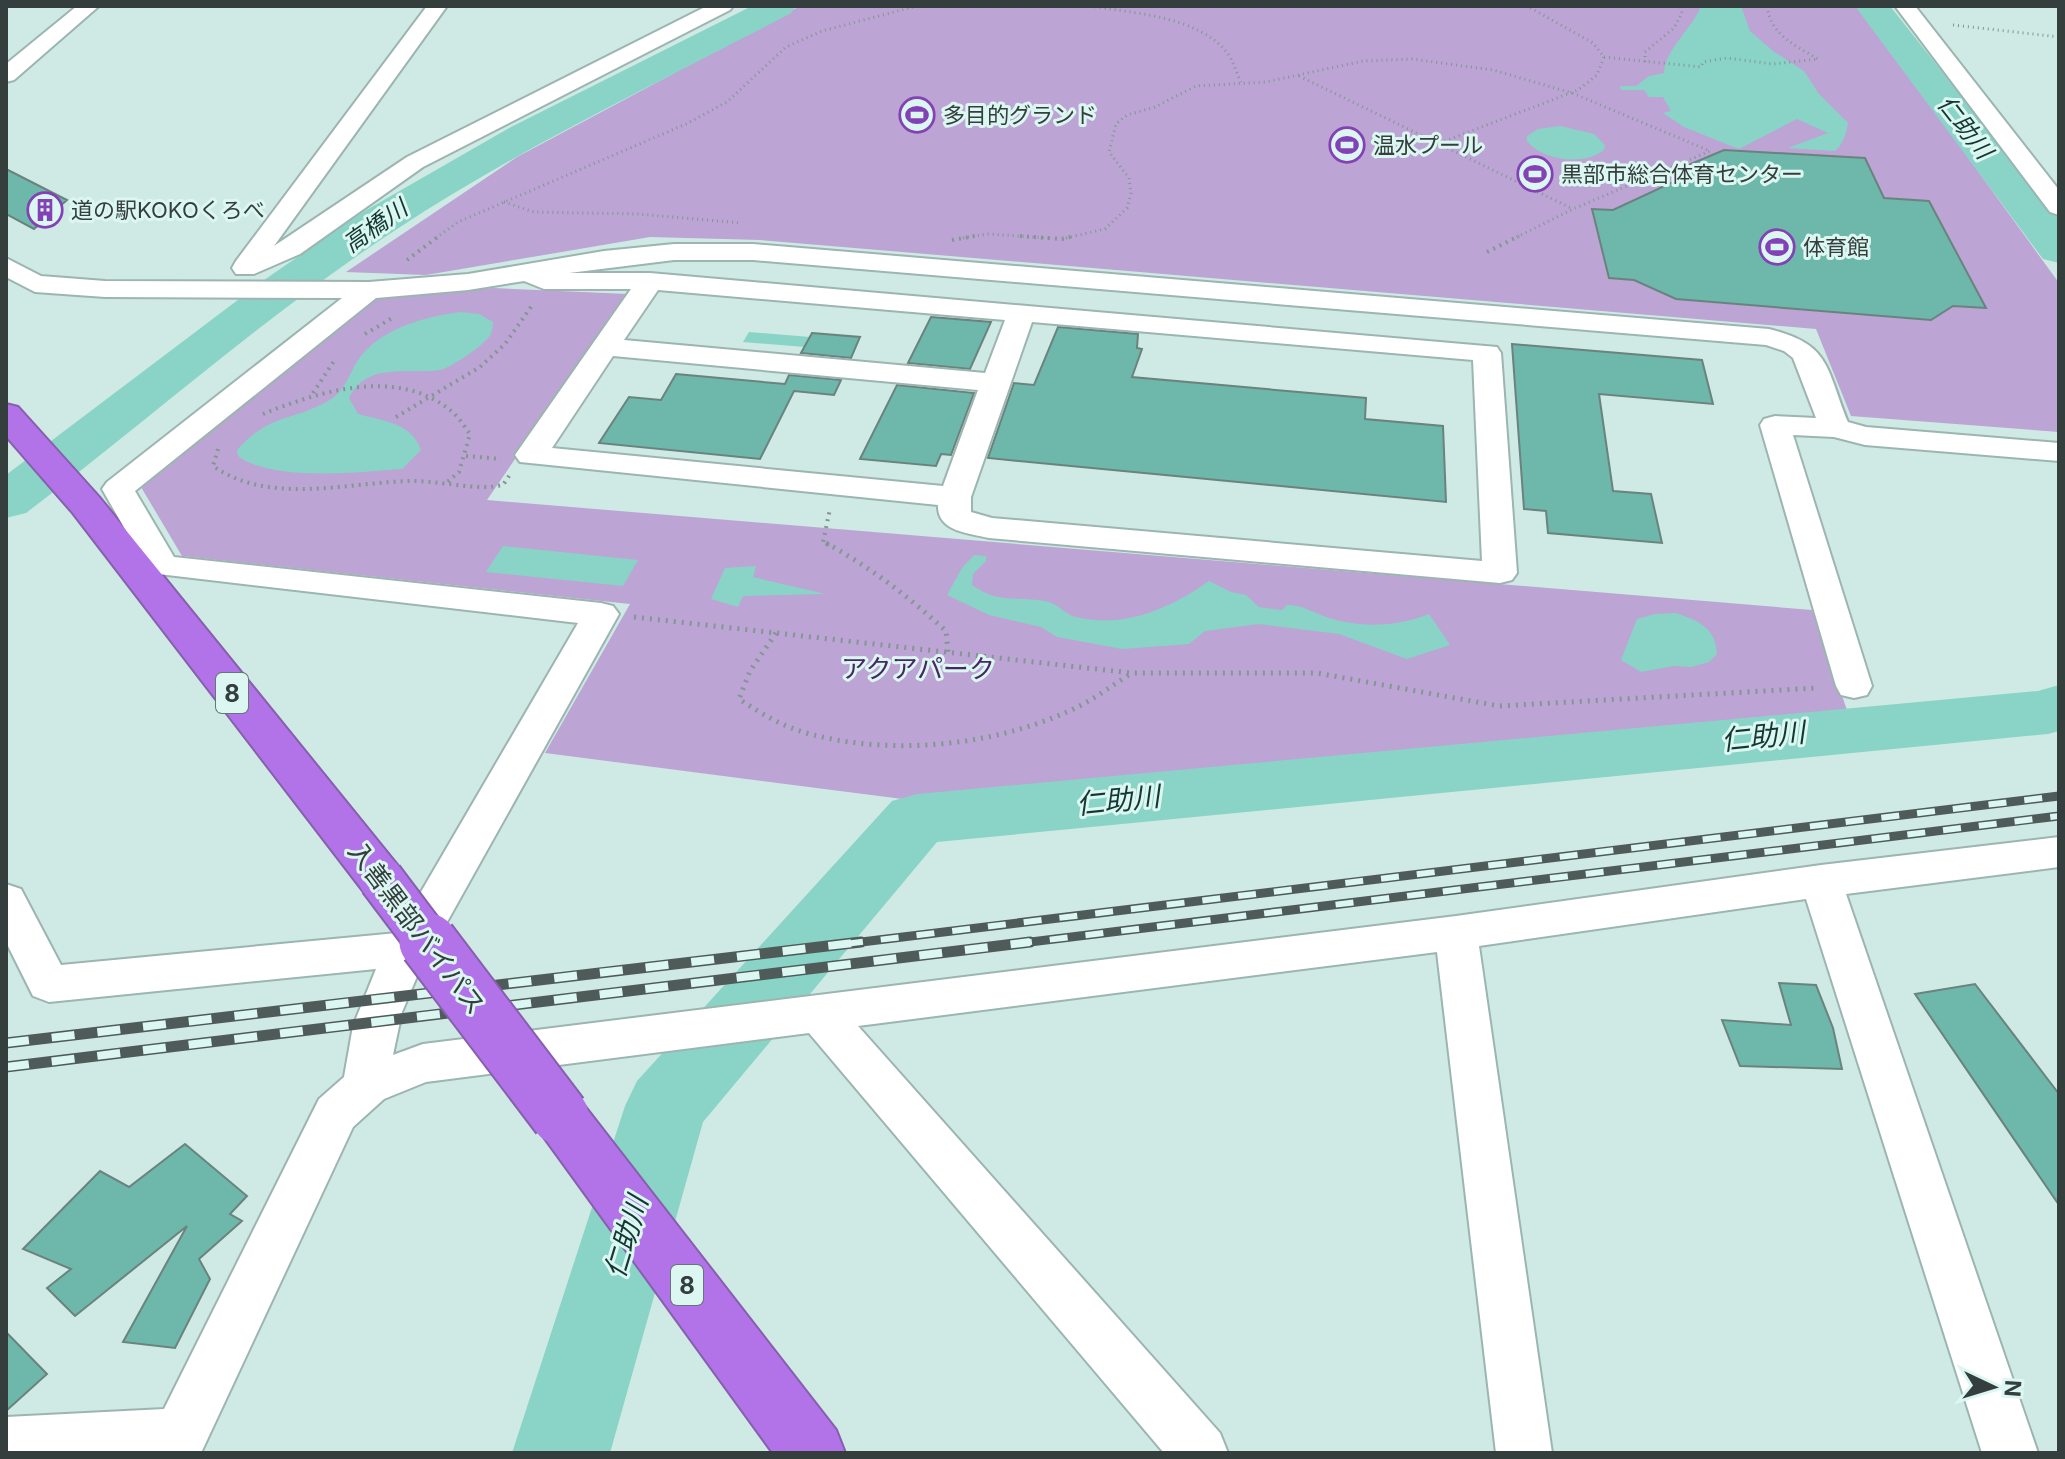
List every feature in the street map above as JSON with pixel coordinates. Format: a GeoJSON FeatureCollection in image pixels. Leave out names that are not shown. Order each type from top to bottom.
{"type":"FeatureCollection","features":[{"type":"Feature","properties":{"kind":"highway","name":"入善黒部バイパス"},"geometry":{"type":"LineString","coordinates":[[6,414],[86,505],[381,879],[813,1453]]}},
{"type":"Feature","properties":{"kind":"street"},"geometry":{"type":"LineString","coordinates":[[6,75],[89,6]]}},
{"type":"Feature","properties":{"kind":"street"},"geometry":{"type":"LineString","coordinates":[[238,278],[437,6]]}},
{"type":"Feature","properties":{"kind":"street"},"geometry":{"type":"LineString","coordinates":[[238,278],[291,248],[415,162],[723,6]]}},
{"type":"Feature","properties":{"kind":"street"},"geometry":{"type":"LineString","coordinates":[[1912,14],[2059,207]]}},
{"type":"Feature","properties":{"kind":"street"},"geometry":{"type":"LineString","coordinates":[[534,282],[674,252],[753,252],[1769,337],[1794,345],[1806,354],[1835,428]]}},
{"type":"Feature","properties":{"kind":"street"},"geometry":{"type":"LineString","coordinates":[[6,266],[35,284]]}},
{"type":"Feature","properties":{"kind":"street"},"geometry":{"type":"LineString","coordinates":[[6,295],[35,284],[105,289],[238,278],[358,290],[468,282],[650,281],[1487,353],[1500,573],[989,528],[954,517],[955,497],[1021,313]]}},
{"type":"Feature","properties":{"kind":"street"},"geometry":{"type":"LineString","coordinates":[[650,281],[531,455],[955,497]]}},
{"type":"Feature","properties":{"kind":"street"},"geometry":{"type":"LineString","coordinates":[[358,290],[118,489],[162,566],[601,614],[410,949],[375,1021],[368,1052],[367,1085]]}},
{"type":"Feature","properties":{"kind":"street"},"geometry":{"type":"LineString","coordinates":[[605,347],[995,383]]}},
{"type":"Feature","properties":{"kind":"street"},"geometry":{"type":"LineString","coordinates":[[1854,686],[1775,425],[1835,428],[1865,436],[2059,452]]}},
{"type":"Feature","properties":{"kind":"street"},"geometry":{"type":"LineString","coordinates":[[6,1445],[176,1445],[336,1113],[367,1085],[423,1063],[1456,933],[1821,881],[2059,852]]}},
{"type":"Feature","properties":{"kind":"street"},"geometry":{"type":"LineString","coordinates":[[1821,881],[2010,1453]]}},
{"type":"Feature","properties":{"kind":"street"},"geometry":{"type":"LineString","coordinates":[[6,900],[49,984],[410,949]]}},
{"type":"Feature","properties":{"kind":"street"},"geometry":{"type":"LineString","coordinates":[[1456,933],[1524,1453]]}},
{"type":"Feature","properties":{"kind":"street"},"geometry":{"type":"LineString","coordinates":[[819,1013],[1200,1453]]}},
{"type":"Feature","properties":{"kind":"path"},"geometry":{"type":"LineString","coordinates":[[358,290],[458,222],[686,124],[727,102],[786,47],[822,31],[917,6]]}},
{"type":"Feature","properties":{"kind":"path"},"geometry":{"type":"LineString","coordinates":[[1090,6],[1183,26],[1214,39],[1229,54],[1234,72],[1241,82]]}},
{"type":"Feature","properties":{"kind":"path"},"geometry":{"type":"LineString","coordinates":[[1440,143],[1572,93],[1591,83],[1603,69],[1604,57],[1593,43],[1527,6]]}},
{"type":"Feature","properties":{"kind":"path"},"geometry":{"type":"LineString","coordinates":[[1645,62],[1645,52],[1674,28],[1682,13],[1680,6]]}},
{"type":"Feature","properties":{"kind":"path"},"geometry":{"type":"LineString","coordinates":[[1604,57],[1701,67],[1703,62],[1712,58],[1766,64],[1819,59],[1787,43],[1775,32],[1769,21],[1767,6]]}},
{"type":"Feature","properties":{"kind":"path"},"geometry":{"type":"LineString","coordinates":[[1912,14],[2059,37]]}},
{"type":"Feature","properties":{"kind":"path"},"geometry":{"type":"LineString","coordinates":[[943,241],[988,234],[1062,239],[1105,229],[1127,208],[1131,193],[1129,178],[1109,152],[1116,124],[1127,115],[1155,107],[1196,86],[1266,82],[1363,61],[1412,59],[1493,70],[1572,93],[1710,151],[1573,209],[1487,252]]}},
{"type":"Feature","properties":{"kind":"path"},"geometry":{"type":"LineString","coordinates":[[1299,76],[1573,209]]}},
{"type":"Feature","properties":{"kind":"path"},"geometry":{"type":"LineString","coordinates":[[504,202],[534,212],[638,214],[742,223]]}},
{"type":"Feature","properties":{"kind":"path"},"geometry":{"type":"LineString","coordinates":[[396,417],[480,367],[505,344],[534,282]]}},
{"type":"Feature","properties":{"kind":"path"},"geometry":{"type":"LineString","coordinates":[[356,342],[401,313]]}},
{"type":"Feature","properties":{"kind":"path"},"geometry":{"type":"LineString","coordinates":[[313,394],[333,360],[344,351]]}},
{"type":"Feature","properties":{"kind":"path"},"geometry":{"type":"LineString","coordinates":[[254,419],[313,394],[366,387],[407,389],[432,396],[458,414],[470,434],[459,472],[445,484]]}},
{"type":"Feature","properties":{"kind":"path"},"geometry":{"type":"LineString","coordinates":[[219,446],[213,466],[224,478],[258,484],[311,488],[362,487],[411,481],[484,489],[503,485],[511,473]]}},
{"type":"Feature","properties":{"kind":"path"},"geometry":{"type":"LineString","coordinates":[[466,456],[506,459]]}},
{"type":"Feature","properties":{"kind":"path"},"geometry":{"type":"LineString","coordinates":[[834,485],[823,542],[890,582],[916,604],[946,631],[948,652]]}},
{"type":"Feature","properties":{"kind":"path"},"geometry":{"type":"LineString","coordinates":[[601,614],[1132,673],[1317,673],[1499,706],[1854,686]]}},
{"type":"Feature","properties":{"kind":"path"},"geometry":{"type":"LineString","coordinates":[[776,633],[750,671],[739,699],[759,717],[825,738],[897,746],[990,738],[1065,714],[1132,673]]}},
{"type":"Feature","properties":{"kind":"green space"},"geometry":{"type":"Polygon","coordinates":[[[800,6],[1858,6],[2059,283],[2059,432],[1851,416],[1816,329],[760,240],[650,237],[426,275],[346,272],[517,157],[800,6]]]}},
{"type":"Feature","properties":{"kind":"green space","name":"アクアパーク"},"geometry":{"type":"Polygon","coordinates":[[[493,288],[628,294],[487,500],[1812,610],[1847,710],[918,801],[545,753],[630,604],[182,556],[141,487],[376,297],[493,288]]]}},
{"type":"Feature","properties":{"kind":"shaded area"},"geometry":{"type":"Polygon","coordinates":[[[1701,6],[1741,6],[1750,31],[1804,71],[1819,94],[1848,123],[1841,145],[1835,151],[1788,148],[1828,133],[1797,119],[1739,149],[1684,127],[1663,113],[1671,111],[1663,97],[1649,97],[1644,90],[1621,90],[1620,86],[1636,86],[1649,76],[1664,73],[1669,56],[1701,6]]]}},
{"type":"Feature","properties":{"kind":"shaded area"},"geometry":{"type":"Polygon","coordinates":[[[1560,126],[1594,134],[1605,145],[1604,150],[1586,158],[1564,159],[1543,153],[1527,141],[1527,136],[1538,129],[1560,126]]]}},
{"type":"Feature","properties":{"kind":"shaded area"},"geometry":{"type":"Polygon","coordinates":[[[460,312],[479,314],[493,322],[491,334],[476,349],[440,370],[377,374],[357,386],[349,398],[358,414],[396,424],[417,441],[421,450],[402,469],[294,472],[253,464],[238,456],[237,450],[260,430],[315,408],[337,395],[362,354],[386,335],[415,322],[460,312]]]}},
{"type":"Feature","properties":{"kind":"shaded area"},"geometry":{"type":"Polygon","coordinates":[[[749,332],[810,337],[805,347],[743,342],[749,332]]]}},
{"type":"Feature","properties":{"kind":"shaded area"},"geometry":{"type":"Polygon","coordinates":[[[503,546],[638,560],[623,586],[486,572],[503,546]]]}},
{"type":"Feature","properties":{"kind":"shaded area"},"geometry":{"type":"Polygon","coordinates":[[[974,555],[986,556],[986,561],[973,574],[972,585],[1000,597],[1049,602],[1076,617],[1112,620],[1146,614],[1179,600],[1209,581],[1231,592],[1246,595],[1259,607],[1282,610],[1287,605],[1293,605],[1354,623],[1392,624],[1429,614],[1450,645],[1407,659],[1339,634],[1259,624],[1205,631],[1189,644],[1122,649],[1057,637],[1041,627],[989,615],[947,595],[962,568],[974,555]]]}},
{"type":"Feature","properties":{"kind":"shaded area"},"geometry":{"type":"Polygon","coordinates":[[[756,566],[753,577],[825,594],[743,596],[738,607],[711,599],[725,568],[756,566]]]}},
{"type":"Feature","properties":{"kind":"shaded area"},"geometry":{"type":"Polygon","coordinates":[[[1675,613],[1698,622],[1709,631],[1717,654],[1709,662],[1641,672],[1621,660],[1637,619],[1675,613]]]}},
{"type":"Feature","properties":{"kind":"building","name":"体育館"},"geometry":{"type":"Polygon","coordinates":[[[1724,150],[1865,158],[1884,198],[1929,201],[1986,308],[1953,306],[1931,320],[1676,299],[1634,280],[1609,278],[1592,209],[1613,210],[1697,171],[1686,166],[1724,150]]]}},
{"type":"Feature","properties":{"kind":"building"},"geometry":{"type":"Polygon","coordinates":[[[6,169],[67,200],[34,229],[6,214],[6,169]]]}},
{"type":"Feature","properties":{"kind":"building"},"geometry":{"type":"Polygon","coordinates":[[[931,317],[991,322],[970,369],[908,363],[931,317]]]}},
{"type":"Feature","properties":{"kind":"building"},"geometry":{"type":"Polygon","coordinates":[[[1058,327],[1138,334],[1137,348],[1142,349],[1132,377],[1366,398],[1365,419],[1443,426],[1446,502],[988,458],[1014,383],[1034,385],[1058,327]]]}},
{"type":"Feature","properties":{"kind":"building"},"geometry":{"type":"Polygon","coordinates":[[[812,333],[860,337],[851,358],[801,353],[812,333]]]}},
{"type":"Feature","properties":{"kind":"building"},"geometry":{"type":"Polygon","coordinates":[[[1512,344],[1702,360],[1713,404],[1599,394],[1613,491],[1651,494],[1662,543],[1548,533],[1546,511],[1524,509],[1512,344]]]}},
{"type":"Feature","properties":{"kind":"building"},"geometry":{"type":"Polygon","coordinates":[[[676,374],[785,384],[789,375],[841,380],[834,395],[794,391],[760,459],[599,443],[629,397],[661,400],[676,374]]]}},
{"type":"Feature","properties":{"kind":"building"},"geometry":{"type":"Polygon","coordinates":[[[897,385],[974,393],[951,455],[941,454],[936,466],[860,459],[897,385]]]}},
{"type":"Feature","properties":{"kind":"building"},"geometry":{"type":"Polygon","coordinates":[[[1779,983],[1816,985],[1833,1028],[1842,1069],[1740,1066],[1722,1020],[1791,1025],[1779,983]]]}},
{"type":"Feature","properties":{"kind":"building"},"geometry":{"type":"Polygon","coordinates":[[[1975,984],[2059,1094],[2059,1205],[1915,994],[1975,984]]]}},
{"type":"Feature","properties":{"kind":"building"},"geometry":{"type":"Polygon","coordinates":[[[185,1144],[247,1196],[230,1214],[242,1221],[199,1259],[210,1279],[175,1348],[123,1342],[187,1226],[75,1316],[47,1288],[71,1269],[23,1249],[100,1171],[129,1187],[185,1144]]]}},
{"type":"Feature","properties":{"kind":"building"},"geometry":{"type":"Polygon","coordinates":[[[6,1332],[47,1374],[6,1411],[6,1332]]]}},
{"type":"Feature","properties":{"kind":"waterway","name":"高橋川"},"geometry":{"type":"LineString","coordinates":[[6,501],[283,288],[379,221],[526,135],[779,6]]}},
{"type":"Feature","properties":{"kind":"waterway","name":"仁助川"},"geometry":{"type":"LineString","coordinates":[[1872,6],[2059,249]]}},
{"type":"Feature","properties":{"kind":"waterway","name":"仁助川"},"geometry":{"type":"LineString","coordinates":[[561,1453],[666,1106],[917,819],[2048,712],[2059,707]]}},
{"type":"Feature","properties":{"kind":"railway"},"geometry":{"type":"LineString","coordinates":[[845,944],[2059,796]]}},
{"type":"Feature","properties":{"kind":"railway"},"geometry":{"type":"LineString","coordinates":[[1014,944],[2059,816]]}},
{"type":"Feature","properties":{"kind":"railway"},"geometry":{"type":"LineString","coordinates":[[6,1043],[861,942]]}},
{"type":"Feature","properties":{"kind":"railway"},"geometry":{"type":"LineString","coordinates":[[6,1067],[1030,942]]}},
{"type":"Feature","properties":{"kind":"place","name":"多目的グランド"},"geometry":{"type":"Point","coordinates":[917,115]}},
{"type":"Feature","properties":{"kind":"place","name":"温水プール"},"geometry":{"type":"Point","coordinates":[1347,145]}},
{"type":"Feature","properties":{"kind":"place","name":"黒部市総合体育センター"},"geometry":{"type":"Point","coordinates":[1535,174]}},
{"type":"Feature","properties":{"kind":"place","name":"道の駅KOKOくろべ"},"geometry":{"type":"Point","coordinates":[45,210]}},
{"type":"Feature","properties":{"kind":"place","name":"体育館"},"geometry":{"type":"Point","coordinates":[1777,247]}}]}
